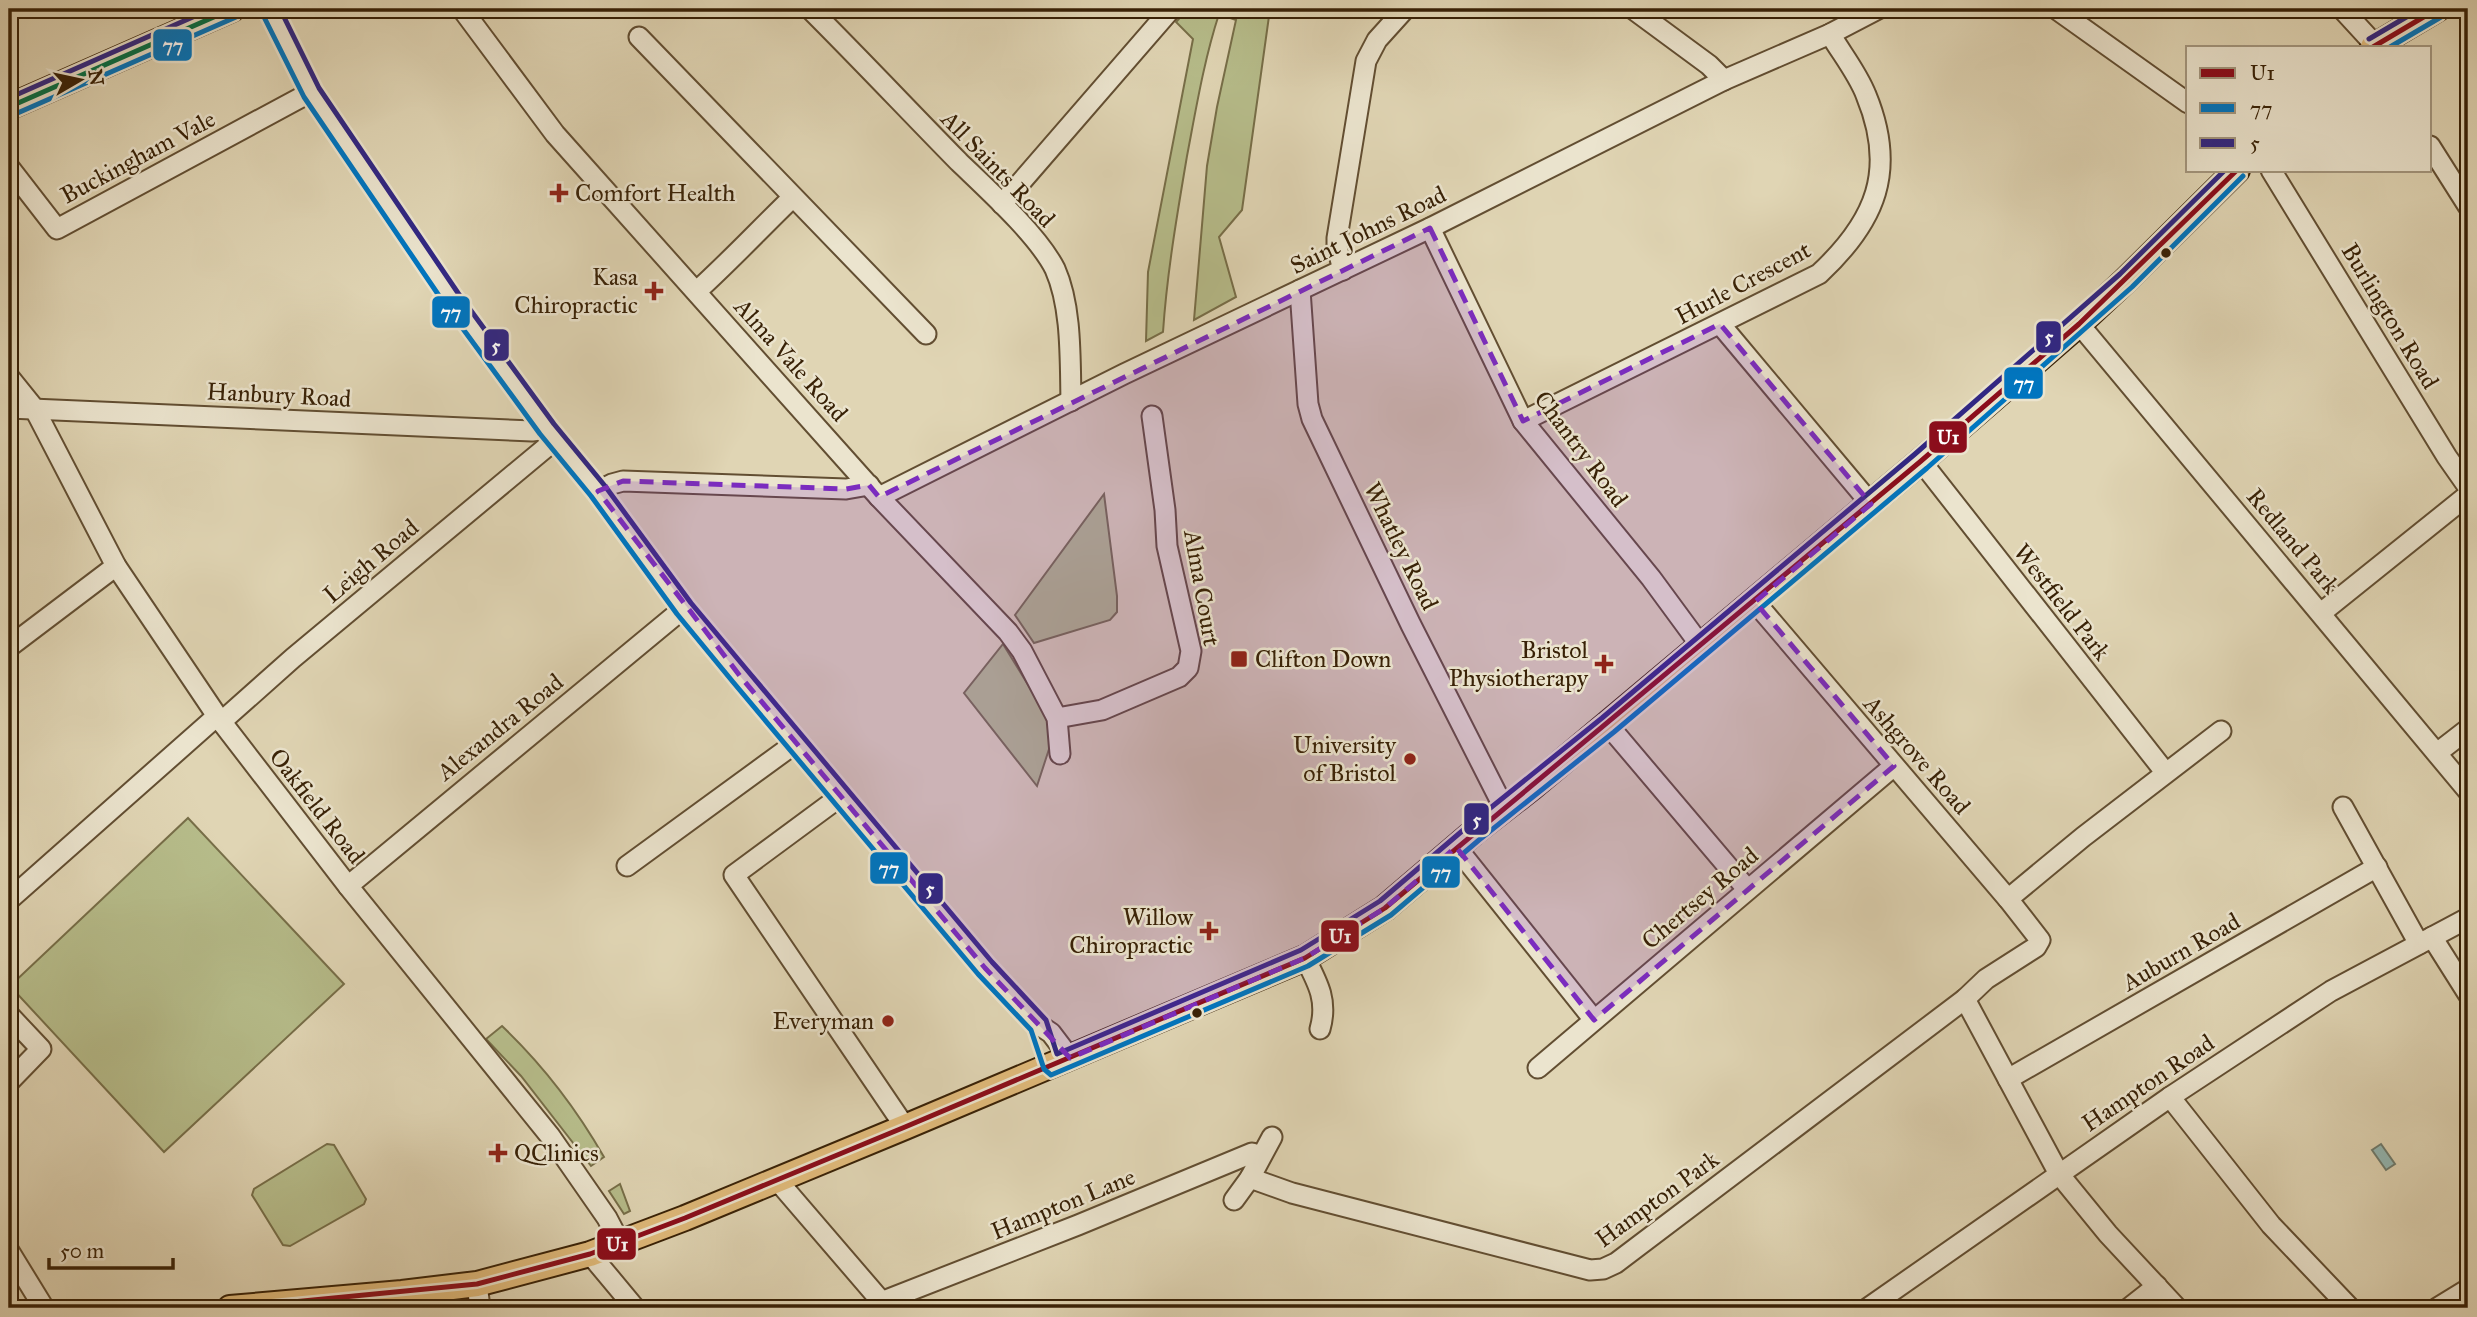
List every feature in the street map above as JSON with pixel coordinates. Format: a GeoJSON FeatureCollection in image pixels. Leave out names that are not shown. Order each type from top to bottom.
{"type":"FeatureCollection","features":[{"type":"Feature","properties":{"kind":"main road"},"geometry":{"type":"LineString","coordinates":[[9,107],[232,9]]}},
{"type":"Feature","properties":{"kind":"main road"},"geometry":{"type":"LineString","coordinates":[[2375,46],[2437,9]]}},
{"type":"Feature","properties":{"kind":"main road"},"geometry":{"type":"LineString","coordinates":[[230,1308],[402,1293],[479,1296],[777,1180],[1305,958],[1385,908],[1871,504],[2079,324],[2235,172]]}},
{"type":"Feature","properties":{"kind":"street"},"geometry":{"type":"LineString","coordinates":[[270,9],[311,92],[451,298],[551,435],[598,491],[684,608],[985,968],[1039,1025],[1061,1062]]}},
{"type":"Feature","properties":{"kind":"street","name":"Alma Vale Road"},"geometry":{"type":"LineString","coordinates":[[462,9],[555,134],[874,491],[1008,632],[1022,651],[1057,718],[1060,754]]}},
{"type":"Feature","properties":{"kind":"street"},"geometry":{"type":"LineString","coordinates":[[1002,204],[1171,9]]}},
{"type":"Feature","properties":{"kind":"street"},"geometry":{"type":"LineString","coordinates":[[1343,270],[1337,247],[1366,61],[1377,40],[1405,9]]}},
{"type":"Feature","properties":{"kind":"street"},"geometry":{"type":"LineString","coordinates":[[1633,9],[1709,65],[1724,80]]}},
{"type":"Feature","properties":{"kind":"street","name":"Saint Johns Road"},"geometry":{"type":"LineString","coordinates":[[598,491],[623,481],[874,491],[1071,401],[1430,228],[1724,80],[1830,34],[1878,9]]}},
{"type":"Feature","properties":{"kind":"street"},"geometry":{"type":"LineString","coordinates":[[2056,9],[2186,102]]}},
{"type":"Feature","properties":{"kind":"street"},"geometry":{"type":"LineString","coordinates":[[2342,9],[2375,46]]}},
{"type":"Feature","properties":{"kind":"street","name":"All Saints Road"},"geometry":{"type":"LineString","coordinates":[[816,11],[1002,204],[1040,247],[1055,269],[1063,295],[1070,344],[1071,401]]}},
{"type":"Feature","properties":{"kind":"street","name":"Hurle Crescent"},"geometry":{"type":"LineString","coordinates":[[1523,421],[1819,274],[1845,249],[1874,203],[1881,164],[1878,131],[1866,93],[1830,34]]}},
{"type":"Feature","properties":{"kind":"street"},"geometry":{"type":"LineString","coordinates":[[639,37],[926,334]]}},
{"type":"Feature","properties":{"kind":"street","name":"Buckingham Vale"},"geometry":{"type":"LineString","coordinates":[[9,167],[57,229],[311,92]]}},
{"type":"Feature","properties":{"kind":"street"},"geometry":{"type":"LineString","coordinates":[[2432,149],[2468,203]]}},
{"type":"Feature","properties":{"kind":"street","name":"Burlington Road"},"geometry":{"type":"LineString","coordinates":[[2272,172],[2468,487]]}},
{"type":"Feature","properties":{"kind":"street"},"geometry":{"type":"LineString","coordinates":[[697,291],[740,252],[756,232],[792,198]]}},
{"type":"Feature","properties":{"kind":"street","name":"Chantry Road"},"geometry":{"type":"LineString","coordinates":[[1430,228],[1523,421],[1651,578],[1701,646]]}},
{"type":"Feature","properties":{"kind":"street","name":"Whatley Road"},"geometry":{"type":"LineString","coordinates":[[1300,290],[1308,404],[1312,419],[1504,808]]}},
{"type":"Feature","properties":{"kind":"street"},"geometry":{"type":"LineString","coordinates":[[1720,324],[1871,504]]}},
{"type":"Feature","properties":{"kind":"street","name":"Redland Park"},"geometry":{"type":"LineString","coordinates":[[2079,324],[2468,791]]}},
{"type":"Feature","properties":{"kind":"street","name":"Oakfield Road"},"geometry":{"type":"LineString","coordinates":[[9,377],[34,408],[116,566],[219,719],[348,886],[551,1136],[607,1218],[620,1243]]}},
{"type":"Feature","properties":{"kind":"street","name":"Hanbury Road"},"geometry":{"type":"LineString","coordinates":[[9,408],[518,430],[551,435]]}},
{"type":"Feature","properties":{"kind":"street","name":"Alma Court"},"geometry":{"type":"LineString","coordinates":[[1057,718],[1102,710],[1179,677],[1188,668],[1191,652],[1167,546],[1166,510],[1152,416]]}},
{"type":"Feature","properties":{"kind":"street","name":"Leigh Road"},"geometry":{"type":"LineString","coordinates":[[9,900],[551,435]]}},
{"type":"Feature","properties":{"kind":"street","name":"Westfield Park"},"geometry":{"type":"LineString","coordinates":[[1921,461],[2165,772]]}},
{"type":"Feature","properties":{"kind":"street"},"geometry":{"type":"LineString","coordinates":[[2321,613],[2468,495]]}},
{"type":"Feature","properties":{"kind":"street"},"geometry":{"type":"LineString","coordinates":[[9,646],[116,566]]}},
{"type":"Feature","properties":{"kind":"street","name":"Ashgrove Road"},"geometry":{"type":"LineString","coordinates":[[1755,602],[2040,940]]}},
{"type":"Feature","properties":{"kind":"street","name":"Alexandra Road"},"geometry":{"type":"LineString","coordinates":[[348,886],[684,608]]}},
{"type":"Feature","properties":{"kind":"street"},"geometry":{"type":"LineString","coordinates":[[1608,724],[1747,889]]}},
{"type":"Feature","properties":{"kind":"street"},"geometry":{"type":"LineString","coordinates":[[2437,753],[2468,729]]}},
{"type":"Feature","properties":{"kind":"street"},"geometry":{"type":"LineString","coordinates":[[2008,899],[2165,772],[2221,731]]}},
{"type":"Feature","properties":{"kind":"street"},"geometry":{"type":"LineString","coordinates":[[627,866],[797,742]]}},
{"type":"Feature","properties":{"kind":"street","name":"Chertsey Road"},"geometry":{"type":"LineString","coordinates":[[1538,1068],[1894,766]]}},
{"type":"Feature","properties":{"kind":"street"},"geometry":{"type":"LineString","coordinates":[[841,796],[734,875],[905,1127]]}},
{"type":"Feature","properties":{"kind":"street"},"geometry":{"type":"LineString","coordinates":[[2343,807],[2377,867],[2426,940],[2468,994]]}},
{"type":"Feature","properties":{"kind":"street"},"geometry":{"type":"LineString","coordinates":[[1456,847],[1594,1020]]}},
{"type":"Feature","properties":{"kind":"street","name":"Auburn Road"},"geometry":{"type":"LineString","coordinates":[[2008,1079],[2377,867]]}},
{"type":"Feature","properties":{"kind":"street","name":"Hampton Road"},"geometry":{"type":"LineString","coordinates":[[1868,1308],[2170,1097],[2331,991],[2468,918]]}},
{"type":"Feature","properties":{"kind":"street","name":"Hampton Park"},"geometry":{"type":"LineString","coordinates":[[1250,1178],[1292,1193],[1590,1270],[1603,1269],[1616,1263],[1965,999],[1986,979],[2036,947],[2040,940]]}},
{"type":"Feature","properties":{"kind":"street"},"geometry":{"type":"LineString","coordinates":[[1305,958],[1321,988],[1325,1003],[1320,1029]]}},
{"type":"Feature","properties":{"kind":"street"},"geometry":{"type":"LineString","coordinates":[[1965,999],[2059,1174],[2108,1234],[2177,1308]]}},
{"type":"Feature","properties":{"kind":"street"},"geometry":{"type":"LineString","coordinates":[[9,1015],[41,1049],[9,1082]]}},
{"type":"Feature","properties":{"kind":"street"},"geometry":{"type":"LineString","coordinates":[[2170,1097],[2271,1225],[2350,1308]]}},
{"type":"Feature","properties":{"kind":"street"},"geometry":{"type":"LineString","coordinates":[[1234,1200],[1250,1178],[1272,1137]]}},
{"type":"Feature","properties":{"kind":"street","name":"Hampton Lane"},"geometry":{"type":"LineString","coordinates":[[884,1305],[1252,1153],[1261,1156]]}},
{"type":"Feature","properties":{"kind":"street"},"geometry":{"type":"LineString","coordinates":[[777,1180],[884,1305]]}},
{"type":"Feature","properties":{"kind":"street"},"geometry":{"type":"LineString","coordinates":[[9,1251],[44,1308]]}},
{"type":"Feature","properties":{"kind":"street"},"geometry":{"type":"LineString","coordinates":[[590,1254],[635,1308]]}},
{"type":"Feature","properties":{"kind":"street"},"geometry":{"type":"LineString","coordinates":[[2129,1308],[2157,1286]]}},
{"type":"Feature","properties":{"kind":"street"},"geometry":{"type":"LineString","coordinates":[[2437,1308],[2468,1289]]}},
{"type":"Feature","properties":{"kind":"highlighted area"},"geometry":{"type":"Polygon","coordinates":[[[1430,228],[1523,421],[1720,324],[1871,504],[1755,602],[1894,766],[1594,1020],[1456,847],[1385,908],[1305,958],[1070,1058],[985,968],[740,676],[598,491],[623,481],[846,489],[869,485],[879,497],[1430,228]]]}},
{"type":"Feature","properties":{"kind":"green space"},"geometry":{"type":"Polygon","coordinates":[[[1188,9],[1270,9],[1242,210],[1219,237],[1236,297],[1194,320],[1207,166],[1236,20],[1219,14],[1187,156],[1163,332],[1146,341],[1148,272],[1193,39],[1176,22],[1188,9]]]}},
{"type":"Feature","properties":{"kind":"green space"},"geometry":{"type":"Polygon","coordinates":[[[1104,494],[1117,612],[1110,620],[1034,643],[1015,615],[1104,494]]]}},
{"type":"Feature","properties":{"kind":"green space"},"geometry":{"type":"Polygon","coordinates":[[[1003,644],[1046,714],[1051,743],[1037,786],[964,693],[1003,644]]]}},
{"type":"Feature","properties":{"kind":"green space"},"geometry":{"type":"Polygon","coordinates":[[[188,818],[344,984],[164,1152],[10,986],[188,818]]]}},
{"type":"Feature","properties":{"kind":"green space"},"geometry":{"type":"Polygon","coordinates":[[[502,1026],[558,1088],[604,1157],[591,1166],[521,1076],[486,1039],[502,1026]]]}},
{"type":"Feature","properties":{"kind":"green space"},"geometry":{"type":"Polygon","coordinates":[[[327,1144],[334,1145],[366,1199],[364,1204],[290,1246],[283,1245],[252,1195],[254,1189],[327,1144]]]}},
{"type":"Feature","properties":{"kind":"green space"},"geometry":{"type":"Polygon","coordinates":[[[620,1184],[630,1211],[624,1214],[609,1191],[620,1184]]]}},
{"type":"Feature","properties":{"kind":"water"},"geometry":{"type":"Polygon","coordinates":[[[2381,1144],[2395,1164],[2386,1170],[2372,1150],[2381,1144]]]}},
{"type":"Feature","properties":{"kind":"transit line","name":"5"},"geometry":{"type":"LineString","coordinates":[[9,98],[211,9]]}},
{"type":"Feature","properties":{"kind":"transit line"},"geometry":{"type":"LineString","coordinates":[[9,107],[232,9]]}},
{"type":"Feature","properties":{"kind":"transit line","name":"5"},"geometry":{"type":"LineString","coordinates":[[280,9],[319,88],[458,293],[554,424],[605,486],[691,603],[992,962],[1046,1020],[1057,1054],[1301,950],[1380,901],[1915,454],[2120,274],[2223,172]]}},
{"type":"Feature","properties":{"kind":"transit line","name":"5"},"geometry":{"type":"LineString","coordinates":[[2369,39],[2420,9]]}},
{"type":"Feature","properties":{"kind":"transit line","name":"U1"},"geometry":{"type":"LineString","coordinates":[[2375,46],[2437,9]]}},
{"type":"Feature","properties":{"kind":"transit line","name":"77"},"geometry":{"type":"LineString","coordinates":[[262,13],[304,97],[444,303],[540,434],[591,496],[677,614],[733,682],[978,974],[1031,1030],[1044,1069],[1051,1075],[1308,966],[1391,915],[1479,840],[1614,732],[1927,468],[2132,287],[2243,176]]}},
{"type":"Feature","properties":{"kind":"transit line","name":"77"},"geometry":{"type":"LineString","coordinates":[[13,115],[236,17]]}},
{"type":"Feature","properties":{"kind":"transit line","name":"77"},"geometry":{"type":"LineString","coordinates":[[2392,46],[2441,17]]}},
{"type":"Feature","properties":{"kind":"transit line","name":"U1"},"geometry":{"type":"LineString","coordinates":[[230,1308],[477,1284],[590,1254],[685,1218],[905,1127],[1305,958],[1385,908],[1921,461],[2079,324],[2235,172]]}},
{"type":"Feature","properties":{"kind":"place","name":"Comfort Health"},"geometry":{"type":"Point","coordinates":[559,193]}},
{"type":"Feature","properties":{"kind":"place","name":"Kasa Chiropractic"},"geometry":{"type":"Point","coordinates":[654,291]}},
{"type":"Feature","properties":{"kind":"place","name":"Clifton Down"},"geometry":{"type":"Point","coordinates":[1239,659]}},
{"type":"Feature","properties":{"kind":"place","name":"Bristol Physiotherapy"},"geometry":{"type":"Point","coordinates":[1604,664]}},
{"type":"Feature","properties":{"kind":"place","name":"University of Bristol"},"geometry":{"type":"Point","coordinates":[1410,759]}},
{"type":"Feature","properties":{"kind":"place","name":"Willow Chiropractic"},"geometry":{"type":"Point","coordinates":[1209,931]}},
{"type":"Feature","properties":{"kind":"place","name":"Everyman"},"geometry":{"type":"Point","coordinates":[888,1021]}},
{"type":"Feature","properties":{"kind":"place","name":"QClinics"},"geometry":{"type":"Point","coordinates":[498,1153]}}]}
